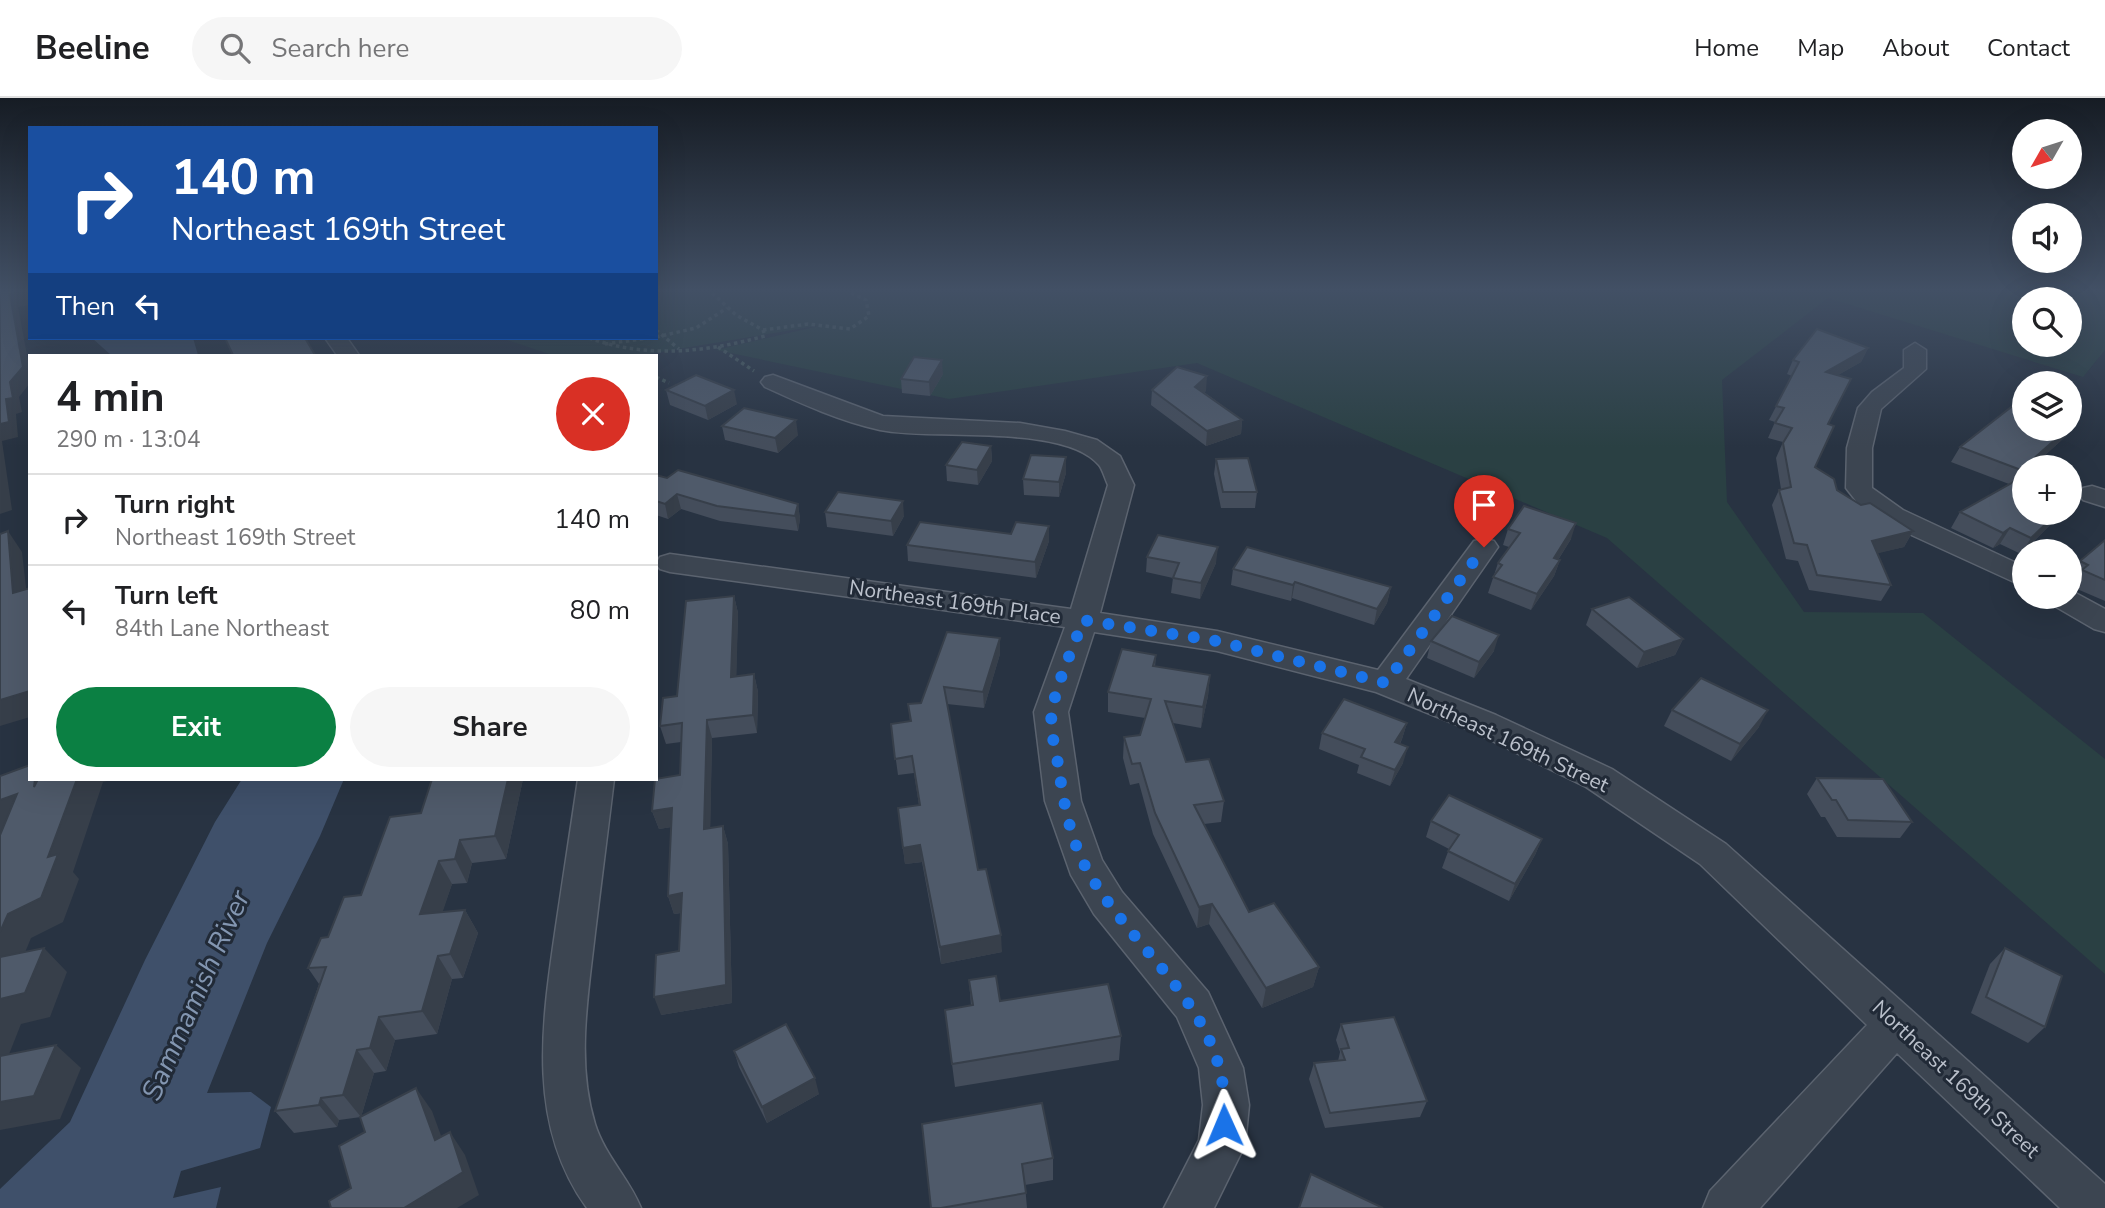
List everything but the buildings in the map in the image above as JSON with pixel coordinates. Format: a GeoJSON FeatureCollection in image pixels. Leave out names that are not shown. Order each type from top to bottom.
{"type":"FeatureCollection","features":[{"type":"Feature","properties":{"kind":"street"},"geometry":{"type":"LineString","coordinates":[[1915,350],[1915,369],[1871,406],[1866,417],[1856,475],[1859,488],[1873,503],[1893,516],[2012,572]]}},
{"type":"Feature","properties":{"kind":"street"},"geometry":{"type":"LineString","coordinates":[[773,382],[863,418],[917,428],[1039,431],[1079,442],[1113,462],[1119,471],[1121,485],[1083,620]]}},
{"type":"Feature","properties":{"kind":"street"},"geometry":{"type":"LineString","coordinates":[[1386,683],[1484,547]]}},
{"type":"Feature","properties":{"kind":"street","name":"Northeast 169th Place"},"geometry":{"type":"LineString","coordinates":[[661,565],[1083,620],[1051,712],[1063,801],[1084,864],[1108,903],[1193,1005],[1221,1068],[1226,1105],[1222,1145],[1188,1208]]}},
{"type":"Feature","properties":{"kind":"street"},"geometry":{"type":"LineString","coordinates":[[2082,609],[2105,622]]}},
{"type":"Feature","properties":{"kind":"street","name":"Northeast 169th Street"},"geometry":{"type":"LineString","coordinates":[[1083,620],[1217,641],[1386,683],[1484,723],[1599,778],[1713,854],[2095,1208]]}},
{"type":"Feature","properties":{"kind":"street"},"geometry":{"type":"LineString","coordinates":[[596,781],[564,1015],[563,1067],[572,1124],[593,1176],[617,1208]]}},
{"type":"Feature","properties":{"kind":"street"},"geometry":{"type":"LineString","coordinates":[[1727,1208],[1896,1024]]}},
{"type":"Feature","properties":{"kind":"path"},"geometry":{"type":"LineString","coordinates":[[600,343],[618,349],[653,351],[718,347],[736,343]]}},
{"type":"Feature","properties":{"kind":"path"},"geometry":{"type":"LineString","coordinates":[[603,344],[612,343]]}},
{"type":"Feature","properties":{"kind":"path"},"geometry":{"type":"LineString","coordinates":[[672,343],[680,349]]}},
{"type":"Feature","properties":{"kind":"path"},"geometry":{"type":"LineString","coordinates":[[718,347],[737,362],[773,382]]}},
{"type":"Feature","properties":{"kind":"path"},"geometry":{"type":"LineString","coordinates":[[618,349],[623,354]]}},
{"type":"Feature","properties":{"kind":"path"},"geometry":{"type":"LineString","coordinates":[[658,378],[669,383]]}},
{"type":"Feature","properties":{"kind":"green space"},"geometry":{"type":"Polygon","coordinates":[[[515,343],[716,343],[648,354],[549,354],[515,343]]]}},
{"type":"Feature","properties":{"kind":"green space"},"geometry":{"type":"Polygon","coordinates":[[[747,343],[1770,343],[1722,380],[1727,502],[1804,612],[1923,613],[2105,759],[2105,974],[1607,538],[1197,363],[949,399],[716,350],[747,343]]]}},
{"type":"Feature","properties":{"kind":"green space"},"geometry":{"type":"Polygon","coordinates":[[[1973,343],[2012,343],[2012,355],[1973,343]]]}},
{"type":"Feature","properties":{"kind":"green space"},"geometry":{"type":"Polygon","coordinates":[[[2082,343],[2105,343],[2105,350],[2083,377],[2082,371],[2064,371],[2018,357],[2082,357],[2082,343]]]}},
{"type":"Feature","properties":{"kind":"water"},"geometry":{"type":"Polygon","coordinates":[[[97,343],[194,343],[198,354],[110,354],[97,343]]]}},
{"type":"Feature","properties":{"kind":"water","name":"Sammamish River"},"geometry":{"type":"Polygon","coordinates":[[[241,781],[343,781],[320,836],[267,943],[207,1093],[251,1092],[271,1107],[260,1148],[181,1171],[173,1198],[221,1187],[216,1208],[0,1208],[0,1189],[70,1122],[145,960],[215,822],[241,781]]]}},
{"type":"Feature","properties":{"kind":"route"},"geometry":{"type":"LineString","coordinates":[[1224,1125],[1226,1105],[1221,1068],[1193,1005],[1108,903],[1084,864],[1063,801],[1051,712],[1083,620],[1217,641],[1386,683],[1484,547]]}}]}
